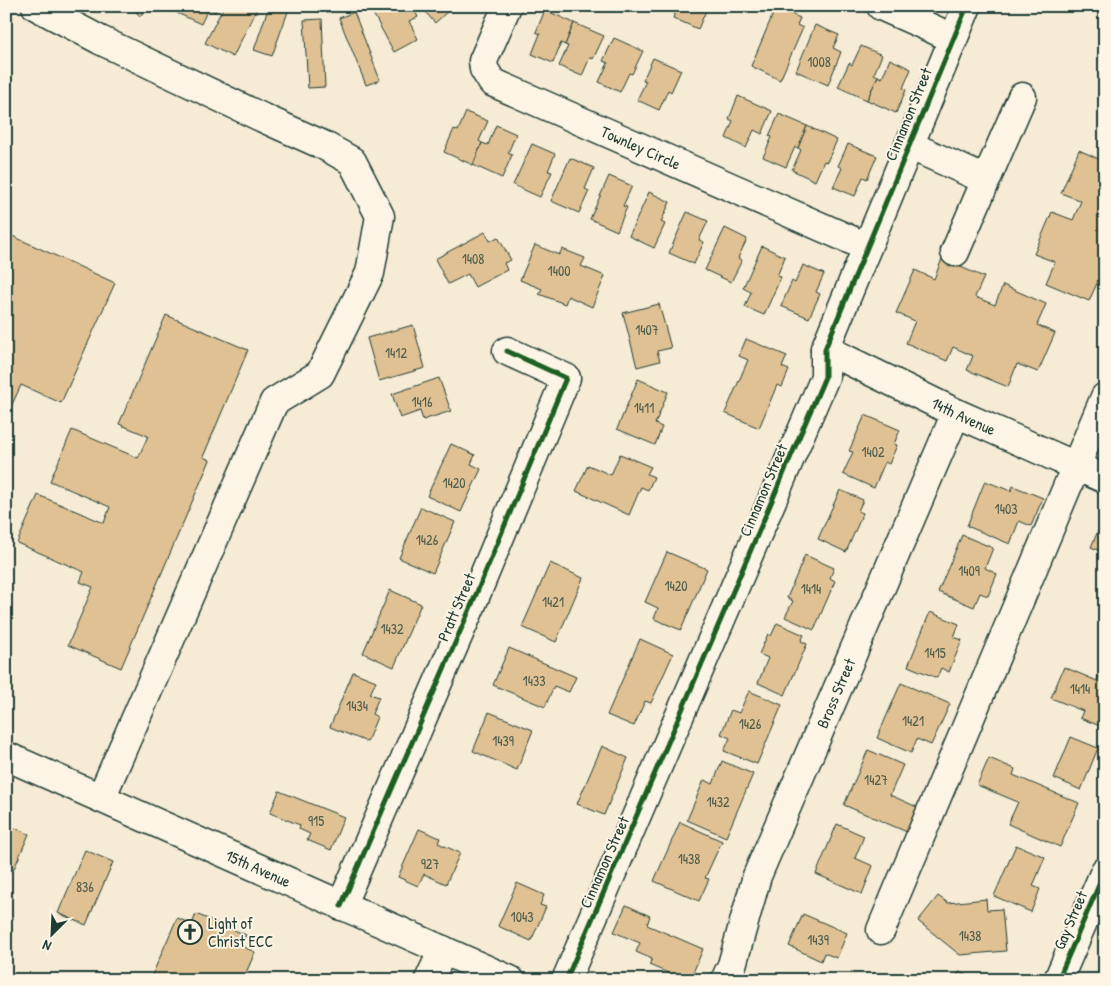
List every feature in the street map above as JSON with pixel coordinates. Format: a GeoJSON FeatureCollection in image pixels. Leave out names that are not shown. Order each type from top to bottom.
{"type":"FeatureCollection","features":[{"type":"Feature","properties":{"kind":"street"},"geometry":{"type":"LineString","coordinates":[[36,6],[100,40],[323,145],[352,161],[380,216],[370,273],[320,374],[274,402],[101,798]]}},
{"type":"Feature","properties":{"kind":"street","name":"Townley Circle"},"geometry":{"type":"LineString","coordinates":[[506,6],[483,61],[484,69],[492,82],[867,247]]}},
{"type":"Feature","properties":{"kind":"street"},"geometry":{"type":"LineString","coordinates":[[881,6],[953,38]]}},
{"type":"Feature","properties":{"kind":"street","name":"Cinnamon Street"},"geometry":{"type":"LineString","coordinates":[[566,980],[825,376],[825,349],[953,38],[968,6]]}},
{"type":"Feature","properties":{"kind":"street"},"geometry":{"type":"LineString","coordinates":[[955,252],[1022,97]]}},
{"type":"Feature","properties":{"kind":"street"},"geometry":{"type":"LineString","coordinates":[[909,145],[986,180]]}},
{"type":"Feature","properties":{"kind":"street","name":"14th Avenue"},"geometry":{"type":"LineString","coordinates":[[825,349],[956,412],[1105,479]]}},
{"type":"Feature","properties":{"kind":"street","name":"Pratt Street"},"geometry":{"type":"LineString","coordinates":[[341,906],[472,604],[566,378],[507,351]]}},
{"type":"Feature","properties":{"kind":"street"},"geometry":{"type":"LineString","coordinates":[[881,930],[1105,396]]}},
{"type":"Feature","properties":{"kind":"street","name":"Bross Street"},"geometry":{"type":"LineString","coordinates":[[725,980],[732,965],[757,876],[956,412]]}},
{"type":"Feature","properties":{"kind":"street","name":"15th Avenue"},"geometry":{"type":"LineString","coordinates":[[6,756],[510,980]]}},
{"type":"Feature","properties":{"kind":"street","name":"Gay Street"},"geometry":{"type":"LineString","coordinates":[[1058,980],[1105,871]]}},
{"type":"Feature","properties":{"kind":"street"},"geometry":{"type":"LineString","coordinates":[[429,980],[443,950]]}},
{"type":"Feature","properties":{"kind":"building"},"geometry":{"type":"Polygon","coordinates":[[[130,6],[149,6],[140,16],[130,6]]]}},
{"type":"Feature","properties":{"kind":"building"},"geometry":{"type":"Polygon","coordinates":[[[180,6],[217,6],[215,12],[208,9],[201,24],[177,13],[180,6]]]}},
{"type":"Feature","properties":{"kind":"building"},"geometry":{"type":"Polygon","coordinates":[[[224,6],[258,6],[233,57],[205,43],[224,6]]]}},
{"type":"Feature","properties":{"kind":"building"},"geometry":{"type":"Polygon","coordinates":[[[269,6],[290,6],[272,56],[254,50],[269,6]]]}},
{"type":"Feature","properties":{"kind":"building"},"geometry":{"type":"Polygon","coordinates":[[[369,6],[412,6],[418,17],[409,21],[418,39],[394,52],[369,6]]]}},
{"type":"Feature","properties":{"kind":"building"},"geometry":{"type":"Polygon","coordinates":[[[420,6],[443,6],[448,11],[435,23],[420,6]]]}},
{"type":"Feature","properties":{"kind":"building"},"geometry":{"type":"Polygon","coordinates":[[[678,6],[708,6],[698,29],[673,18],[678,6]]]}},
{"type":"Feature","properties":{"kind":"building"},"geometry":{"type":"Polygon","coordinates":[[[776,7],[800,18],[797,25],[803,28],[780,80],[751,66],[776,7]]]}},
{"type":"Feature","properties":{"kind":"building"},"geometry":{"type":"Polygon","coordinates":[[[545,10],[574,23],[565,45],[561,43],[553,63],[532,54],[540,34],[536,32],[545,10]]]}},
{"type":"Feature","properties":{"kind":"building"},"geometry":{"type":"Polygon","coordinates":[[[354,12],[380,80],[366,85],[339,18],[354,12]]]}},
{"type":"Feature","properties":{"kind":"building"},"geometry":{"type":"Polygon","coordinates":[[[322,19],[325,87],[308,88],[304,20],[322,19]]]}},
{"type":"Feature","properties":{"kind":"building"},"geometry":{"type":"Polygon","coordinates":[[[574,23],[604,36],[593,59],[590,57],[582,76],[559,66],[568,46],[565,45],[574,23]]]}},
{"type":"Feature","properties":{"kind":"building"},"geometry":{"type":"Polygon","coordinates":[[[815,25],[839,35],[833,48],[841,52],[828,85],[796,71],[815,25]]]}},
{"type":"Feature","properties":{"kind":"building"},"geometry":{"type":"Polygon","coordinates":[[[614,38],[643,51],[632,74],[629,73],[620,92],[599,82],[608,63],[603,61],[614,38]]]}},
{"type":"Feature","properties":{"kind":"building"},"geometry":{"type":"Polygon","coordinates":[[[861,46],[882,55],[874,74],[878,76],[867,100],[838,87],[849,63],[852,65],[861,46]]]}},
{"type":"Feature","properties":{"kind":"building"},"geometry":{"type":"Polygon","coordinates":[[[653,58],[681,70],[671,92],[668,90],[659,110],[637,100],[646,81],[643,80],[653,58]]]}},
{"type":"Feature","properties":{"kind":"building"},"geometry":{"type":"Polygon","coordinates":[[[890,59],[911,69],[903,88],[906,90],[896,113],[867,100],[878,76],[882,78],[890,59]]]}},
{"type":"Feature","properties":{"kind":"building"},"geometry":{"type":"Polygon","coordinates":[[[738,96],[772,111],[762,134],[754,130],[746,148],[726,138],[733,121],[729,119],[738,96]]]}},
{"type":"Feature","properties":{"kind":"building"},"geometry":{"type":"Polygon","coordinates":[[[466,112],[488,121],[479,141],[482,143],[473,165],[444,152],[454,129],[458,131],[466,112]]]}},
{"type":"Feature","properties":{"kind":"building"},"geometry":{"type":"Polygon","coordinates":[[[779,114],[807,126],[798,148],[795,147],[786,167],[763,157],[772,137],[769,136],[779,114]]]}},
{"type":"Feature","properties":{"kind":"building"},"geometry":{"type":"Polygon","coordinates":[[[496,125],[516,134],[508,153],[512,155],[502,178],[473,165],[482,143],[488,145],[496,125]]]}},
{"type":"Feature","properties":{"kind":"building"},"geometry":{"type":"Polygon","coordinates":[[[807,126],[837,140],[827,162],[824,161],[815,181],[792,170],[801,150],[798,148],[807,126]]]}},
{"type":"Feature","properties":{"kind":"building"},"geometry":{"type":"Polygon","coordinates":[[[532,144],[555,154],[548,171],[552,172],[540,197],[513,185],[532,144]]]}},
{"type":"Feature","properties":{"kind":"building"},"geometry":{"type":"Polygon","coordinates":[[[848,144],[877,156],[867,179],[863,177],[855,196],[833,187],[842,168],[838,166],[848,144]]]}},
{"type":"Feature","properties":{"kind":"building"},"geometry":{"type":"Polygon","coordinates":[[[1079,150],[1101,160],[1105,150],[1105,284],[1098,281],[1089,301],[1046,283],[1055,262],[1034,254],[1052,212],[1073,220],[1081,201],[1061,193],[1079,150]]]}},
{"type":"Feature","properties":{"kind":"building"},"geometry":{"type":"Polygon","coordinates":[[[570,158],[594,168],[585,189],[589,191],[579,213],[551,201],[570,158]]]}},
{"type":"Feature","properties":{"kind":"building"},"geometry":{"type":"Polygon","coordinates":[[[609,176],[632,186],[623,206],[627,207],[617,231],[590,219],[609,176]]]}},
{"type":"Feature","properties":{"kind":"building"},"geometry":{"type":"Polygon","coordinates":[[[649,192],[670,202],[661,222],[665,224],[654,248],[629,236],[649,192]]]}},
{"type":"Feature","properties":{"kind":"building"},"geometry":{"type":"Polygon","coordinates":[[[687,212],[708,221],[699,240],[704,242],[694,264],[669,253],[687,212]]]}},
{"type":"Feature","properties":{"kind":"building"},"geometry":{"type":"Polygon","coordinates":[[[725,228],[747,239],[738,258],[742,260],[731,282],[705,270],[725,228]]]}},
{"type":"Feature","properties":{"kind":"building"},"geometry":{"type":"Polygon","coordinates":[[[485,232],[490,241],[498,237],[511,260],[504,263],[507,270],[475,287],[468,274],[448,284],[435,259],[485,232]]]}},
{"type":"Feature","properties":{"kind":"building"},"geometry":{"type":"Polygon","coordinates":[[[6,233],[115,283],[61,403],[21,385],[10,409],[6,408],[6,233]]]}},
{"type":"Feature","properties":{"kind":"building"},"geometry":{"type":"Polygon","coordinates":[[[535,245],[559,255],[562,249],[585,258],[581,266],[605,276],[592,307],[568,296],[565,304],[539,294],[542,289],[520,280],[535,245]]]}},
{"type":"Feature","properties":{"kind":"building"},"geometry":{"type":"Polygon","coordinates":[[[762,246],[785,257],[777,276],[781,277],[764,315],[745,307],[751,292],[743,288],[762,246]]]}},
{"type":"Feature","properties":{"kind":"building"},"geometry":{"type":"Polygon","coordinates":[[[942,259],[984,277],[975,297],[995,305],[1003,285],[1046,304],[1037,325],[1055,333],[1038,372],[1017,364],[1008,387],[967,370],[973,356],[953,347],[947,361],[906,343],[915,321],[896,313],[915,270],[934,279],[942,259]]]}},
{"type":"Feature","properties":{"kind":"building"},"geometry":{"type":"Polygon","coordinates":[[[803,265],[824,274],[816,292],[820,294],[809,318],[781,306],[792,281],[795,283],[803,265]]]}},
{"type":"Feature","properties":{"kind":"building"},"geometry":{"type":"Polygon","coordinates":[[[659,304],[671,348],[657,351],[660,361],[637,367],[623,313],[659,304]]]}},
{"type":"Feature","properties":{"kind":"building"},"geometry":{"type":"Polygon","coordinates":[[[166,315],[248,350],[203,457],[210,460],[121,668],[68,645],[93,587],[80,582],[84,572],[17,543],[38,495],[104,523],[110,507],[50,481],[72,430],[138,458],[148,436],[119,424],[166,315]]]}},
{"type":"Feature","properties":{"kind":"building"},"geometry":{"type":"Polygon","coordinates":[[[413,325],[425,368],[379,381],[367,338],[413,325]]]}},
{"type":"Feature","properties":{"kind":"building"},"geometry":{"type":"Polygon","coordinates":[[[746,339],[787,356],[782,367],[789,370],[782,387],[777,385],[759,428],[725,413],[748,360],[739,356],[746,339]]]}},
{"type":"Feature","properties":{"kind":"building"},"geometry":{"type":"Polygon","coordinates":[[[439,378],[451,411],[423,420],[420,411],[400,418],[392,394],[439,378]]]}},
{"type":"Feature","properties":{"kind":"building"},"geometry":{"type":"Polygon","coordinates":[[[638,379],[668,392],[655,424],[662,427],[655,445],[617,429],[638,379]]]}},
{"type":"Feature","properties":{"kind":"building"},"geometry":{"type":"Polygon","coordinates":[[[865,415],[900,430],[894,444],[897,445],[889,464],[885,462],[874,488],[843,474],[853,452],[849,451],[865,415]]]}},
{"type":"Feature","properties":{"kind":"building"},"geometry":{"type":"Polygon","coordinates":[[[451,444],[475,455],[471,464],[481,469],[461,512],[427,496],[451,444]]]}},
{"type":"Feature","properties":{"kind":"building"},"geometry":{"type":"Polygon","coordinates":[[[620,454],[651,467],[647,474],[654,477],[648,490],[641,487],[629,515],[576,491],[588,465],[611,475],[620,454]]]}},
{"type":"Feature","properties":{"kind":"building"},"geometry":{"type":"Polygon","coordinates":[[[985,481],[1011,491],[1013,486],[1043,498],[1031,526],[1019,521],[1010,544],[967,526],[985,481]]]}},
{"type":"Feature","properties":{"kind":"building"},"geometry":{"type":"Polygon","coordinates":[[[840,490],[863,500],[858,511],[863,513],[846,552],[818,539],[840,490]]]}},
{"type":"Feature","properties":{"kind":"building"},"geometry":{"type":"Polygon","coordinates":[[[421,507],[455,522],[433,573],[399,558],[421,507]]]}},
{"type":"Feature","properties":{"kind":"building"},"geometry":{"type":"Polygon","coordinates":[[[1101,524],[1105,526],[1105,553],[1091,547],[1101,524]]]}},
{"type":"Feature","properties":{"kind":"building"},"geometry":{"type":"Polygon","coordinates":[[[962,535],[993,548],[985,568],[997,574],[988,596],[980,593],[974,607],[938,592],[962,535]]]}},
{"type":"Feature","properties":{"kind":"building"},"geometry":{"type":"Polygon","coordinates":[[[667,552],[707,569],[681,630],[654,619],[658,608],[645,602],[667,552]]]}},
{"type":"Feature","properties":{"kind":"building"},"geometry":{"type":"Polygon","coordinates":[[[805,555],[834,568],[830,578],[835,581],[814,630],[785,617],[793,601],[787,598],[805,555]]]}},
{"type":"Feature","properties":{"kind":"building"},"geometry":{"type":"Polygon","coordinates":[[[550,563],[583,578],[556,642],[522,627],[550,563]]]}},
{"type":"Feature","properties":{"kind":"building"},"geometry":{"type":"Polygon","coordinates":[[[390,590],[421,604],[394,667],[363,653],[390,590]]]}},
{"type":"Feature","properties":{"kind":"building"},"geometry":{"type":"Polygon","coordinates":[[[930,612],[959,624],[954,637],[962,640],[949,672],[941,668],[937,678],[908,666],[930,612]]]}},
{"type":"Feature","properties":{"kind":"building"},"geometry":{"type":"Polygon","coordinates":[[[777,623],[804,635],[801,641],[807,644],[785,695],[758,683],[768,658],[759,654],[768,634],[771,636],[777,623]]]}},
{"type":"Feature","properties":{"kind":"building"},"geometry":{"type":"Polygon","coordinates":[[[640,639],[673,654],[651,703],[645,701],[634,726],[607,715],[640,639]]]}},
{"type":"Feature","properties":{"kind":"building"},"geometry":{"type":"Polygon","coordinates":[[[509,648],[576,677],[569,692],[554,686],[545,707],[493,685],[509,648]]]}},
{"type":"Feature","properties":{"kind":"building"},"geometry":{"type":"Polygon","coordinates":[[[1064,667],[1097,681],[1098,676],[1105,679],[1105,728],[1080,718],[1083,711],[1051,698],[1064,667]]]}},
{"type":"Feature","properties":{"kind":"building"},"geometry":{"type":"Polygon","coordinates":[[[353,672],[376,681],[370,694],[379,697],[372,714],[377,717],[367,742],[330,727],[353,672]]]}},
{"type":"Feature","properties":{"kind":"building"},"geometry":{"type":"Polygon","coordinates":[[[901,683],[950,704],[931,745],[917,739],[911,753],[877,738],[901,683]]]}},
{"type":"Feature","properties":{"kind":"building"},"geometry":{"type":"Polygon","coordinates":[[[749,691],[782,705],[757,764],[724,751],[730,738],[721,734],[731,710],[739,713],[749,691]]]}},
{"type":"Feature","properties":{"kind":"building"},"geometry":{"type":"Polygon","coordinates":[[[489,712],[533,730],[517,770],[473,751],[489,712]]]}},
{"type":"Feature","properties":{"kind":"building"},"geometry":{"type":"Polygon","coordinates":[[[1071,737],[1098,748],[1081,790],[1054,778],[1071,737]]]}},
{"type":"Feature","properties":{"kind":"building"},"geometry":{"type":"Polygon","coordinates":[[[602,746],[628,758],[604,815],[577,804],[602,746]]]}},
{"type":"Feature","properties":{"kind":"building"},"geometry":{"type":"Polygon","coordinates":[[[868,750],[903,765],[890,795],[917,807],[907,832],[844,805],[868,750]]]}},
{"type":"Feature","properties":{"kind":"building"},"geometry":{"type":"Polygon","coordinates":[[[989,758],[1015,769],[1013,775],[1079,803],[1060,847],[1008,824],[1018,802],[977,785],[989,758]]]}},
{"type":"Feature","properties":{"kind":"building"},"geometry":{"type":"Polygon","coordinates":[[[722,761],[753,774],[726,837],[687,820],[704,780],[713,784],[722,761]]]}},
{"type":"Feature","properties":{"kind":"building"},"geometry":{"type":"Polygon","coordinates":[[[279,791],[344,817],[331,850],[307,840],[310,834],[299,829],[300,825],[270,813],[279,791]]]}},
{"type":"Feature","properties":{"kind":"building"},"geometry":{"type":"Polygon","coordinates":[[[680,822],[722,841],[705,878],[709,879],[699,901],[654,881],[680,822]]]}},
{"type":"Feature","properties":{"kind":"building"},"geometry":{"type":"Polygon","coordinates":[[[6,824],[29,834],[13,871],[6,868],[6,824]]]}},
{"type":"Feature","properties":{"kind":"building"},"geometry":{"type":"Polygon","coordinates":[[[837,824],[864,836],[855,858],[873,866],[862,894],[816,874],[837,824]]]}},
{"type":"Feature","properties":{"kind":"building"},"geometry":{"type":"Polygon","coordinates":[[[419,829],[440,838],[438,843],[460,853],[446,884],[424,874],[418,886],[398,877],[419,829]]]}},
{"type":"Feature","properties":{"kind":"building"},"geometry":{"type":"Polygon","coordinates":[[[1016,845],[1045,857],[1033,886],[1040,889],[1031,912],[994,896],[1016,845]]]}},
{"type":"Feature","properties":{"kind":"building"},"geometry":{"type":"Polygon","coordinates":[[[85,850],[113,862],[86,925],[58,913],[85,850]]]}},
{"type":"Feature","properties":{"kind":"building"},"geometry":{"type":"Polygon","coordinates":[[[517,883],[544,895],[540,905],[546,907],[531,941],[498,926],[517,883]]]}},
{"type":"Feature","properties":{"kind":"building"},"geometry":{"type":"Polygon","coordinates":[[[938,896],[948,903],[986,899],[987,910],[1002,909],[1006,951],[960,955],[918,921],[938,896]]]}},
{"type":"Feature","properties":{"kind":"building"},"geometry":{"type":"Polygon","coordinates":[[[626,905],[650,916],[647,925],[703,949],[690,980],[685,980],[649,965],[652,959],[636,952],[640,943],[614,932],[626,905]]]}},
{"type":"Feature","properties":{"kind":"building"},"geometry":{"type":"Polygon","coordinates":[[[196,914],[246,935],[241,946],[255,952],[243,980],[150,980],[177,918],[192,924],[196,914]]]}},
{"type":"Feature","properties":{"kind":"building"},"geometry":{"type":"Polygon","coordinates":[[[803,914],[847,933],[837,958],[824,953],[821,961],[789,946],[803,914]]]}},
{"type":"Feature","properties":{"kind":"building"},"geometry":{"type":"Polygon","coordinates":[[[959,972],[977,980],[955,980],[959,972]]]}},
{"type":"Feature","properties":{"kind":"building"},"geometry":{"type":"Polygon","coordinates":[[[6,975],[18,980],[6,980],[6,975]]]}},
{"type":"Feature","properties":{"kind":"cycle path"},"geometry":{"type":"LineString","coordinates":[[566,980],[825,377],[825,349],[967,6]]}},
{"type":"Feature","properties":{"kind":"cycle path"},"geometry":{"type":"LineString","coordinates":[[341,906],[472,604],[566,378],[507,351]]}},
{"type":"Feature","properties":{"kind":"cycle path"},"geometry":{"type":"LineString","coordinates":[[1058,980],[1105,871]]}},
{"type":"Feature","properties":{"kind":"place","name":"Light of Christ ECC"},"geometry":{"type":"Point","coordinates":[190,932]}}]}
